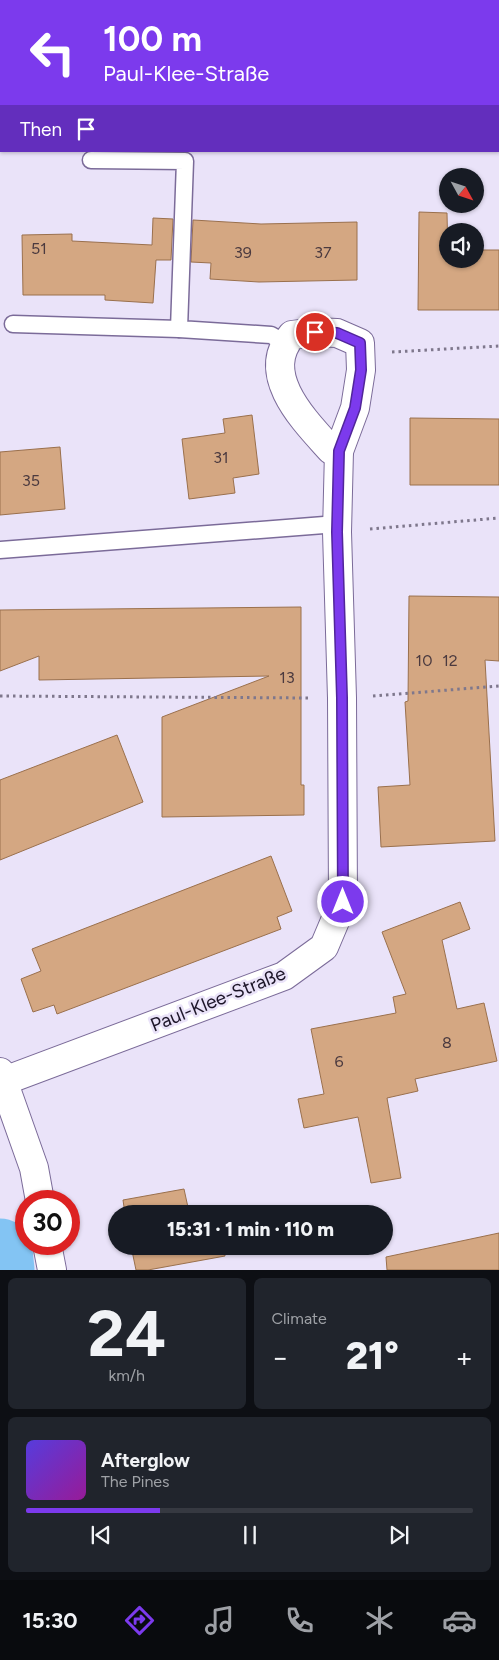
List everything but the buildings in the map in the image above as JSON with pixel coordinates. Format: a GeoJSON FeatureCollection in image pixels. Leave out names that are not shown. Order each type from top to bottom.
{"type":"FeatureCollection","features":[{"type":"Feature","properties":{"kind":"street"},"geometry":{"type":"LineString","coordinates":[[339,451],[331,450],[305,422],[282,385],[281,367],[285,344],[292,335],[337,333],[360,343],[360,351]]}},
{"type":"Feature","properties":{"kind":"street","name":"Paul-Klee-Straße"},"geometry":{"type":"LineString","coordinates":[[2,1077],[284,976],[324,947],[343,902],[342,698],[337,528],[339,451],[355,408],[361,370],[360,351]]}},
{"type":"Feature","properties":{"kind":"street"},"geometry":{"type":"LineString","coordinates":[[2,1077],[34,1168],[38,1190]]}},
{"type":"Feature","properties":{"kind":"street"},"geometry":{"type":"LineString","coordinates":[[49,1255],[52,1270]]}},
{"type":"Feature","properties":{"kind":"lane"},"geometry":{"type":"LineString","coordinates":[[91,160],[190,156],[179,330]]}},
{"type":"Feature","properties":{"kind":"lane"},"geometry":{"type":"LineString","coordinates":[[13,324],[271,335],[285,344]]}},
{"type":"Feature","properties":{"kind":"lane"},"geometry":{"type":"LineString","coordinates":[[0,550],[337,528]]}},
{"type":"Feature","properties":{"kind":"path"},"geometry":{"type":"LineString","coordinates":[[360,351],[403,353],[499,346]]}},
{"type":"Feature","properties":{"kind":"path"},"geometry":{"type":"LineString","coordinates":[[337,528],[499,518]]}},
{"type":"Feature","properties":{"kind":"path"},"geometry":{"type":"LineString","coordinates":[[0,696],[342,698],[499,686]]}},
{"type":"Feature","properties":{"kind":"waterway"},"geometry":{"type":"LineString","coordinates":[[0,1251],[2,1270]]}},
{"type":"Feature","properties":{"kind":"route"},"geometry":{"type":"LineString","coordinates":[[315,332],[337,333],[360,343],[361,370],[357,385],[355,408],[339,451],[337,532],[342,698],[343,902]]}}]}
